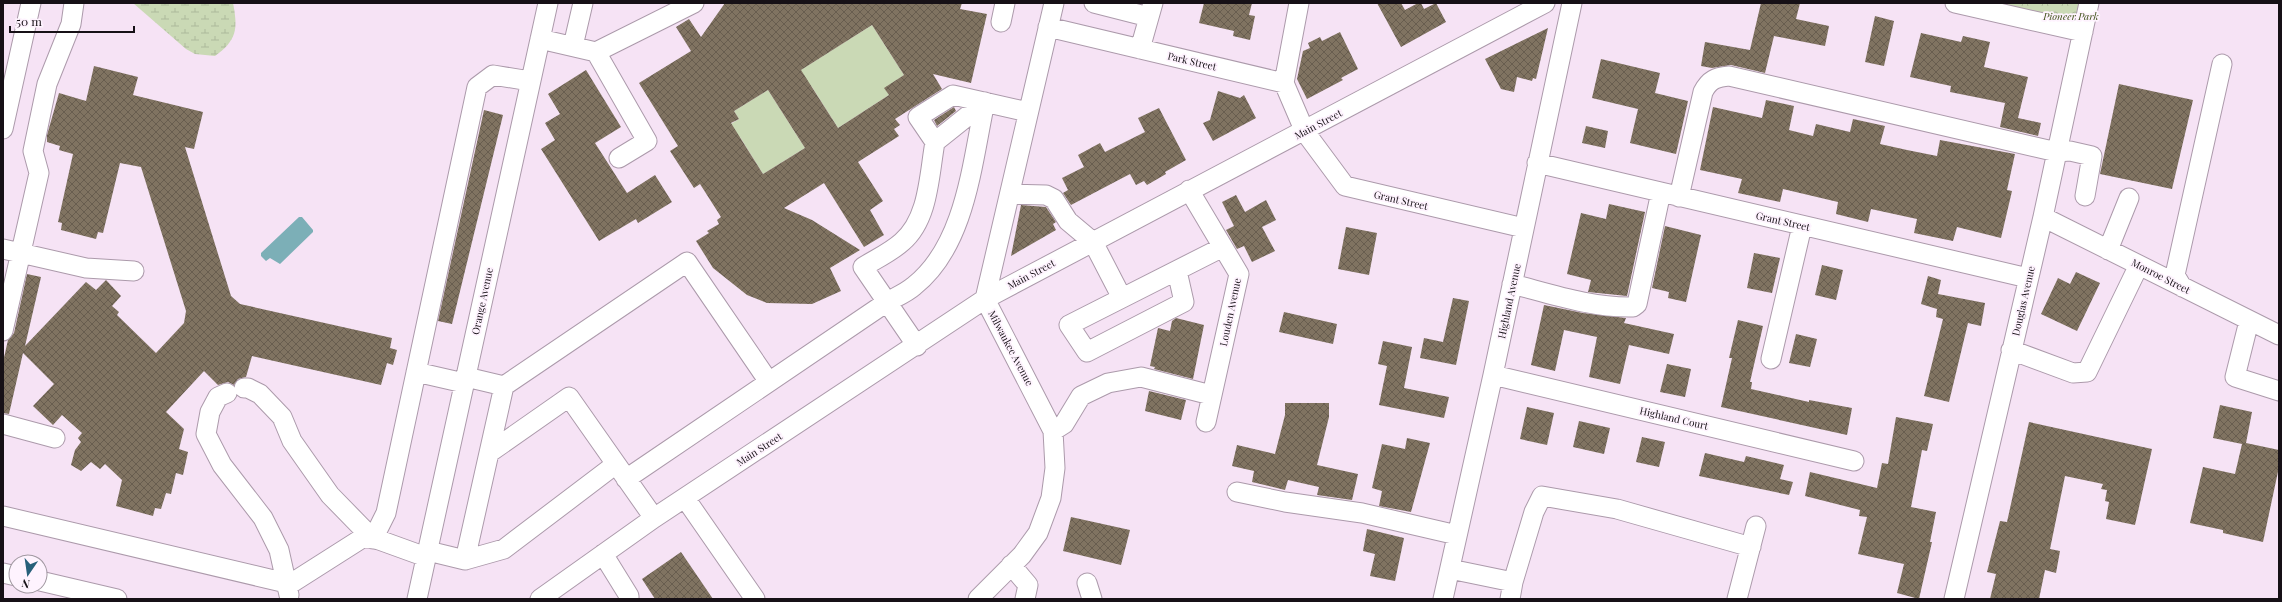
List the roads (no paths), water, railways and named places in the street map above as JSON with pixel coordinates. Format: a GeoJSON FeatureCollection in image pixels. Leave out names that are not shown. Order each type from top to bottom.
{"type":"FeatureCollection","features":[{"type":"Feature","properties":{"kind":"street"},"geometry":{"type":"LineString","coordinates":[[3,129],[7,94],[31,3]]}},
{"type":"Feature","properties":{"kind":"street"},"geometry":{"type":"LineString","coordinates":[[3,331],[12,251],[39,173],[33,151],[47,84],[71,24],[74,3]]}},
{"type":"Feature","properties":{"kind":"street","name":"Orange Avenue"},"geometry":{"type":"LineString","coordinates":[[417,599],[548,3]]}},
{"type":"Feature","properties":{"kind":"street"},"geometry":{"type":"LineString","coordinates":[[573,46],[583,3]]}},
{"type":"Feature","properties":{"kind":"street"},"geometry":{"type":"LineString","coordinates":[[540,39],[596,52],[694,3]]}},
{"type":"Feature","properties":{"kind":"street"},"geometry":{"type":"LineString","coordinates":[[1001,22],[1005,3]]}},
{"type":"Feature","properties":{"kind":"street","name":"Milwaukee Avenue"},"geometry":{"type":"LineString","coordinates":[[978,599],[1011,565],[1038,533],[1051,498],[1056,468],[1053,431],[985,299],[1054,3]]}},
{"type":"Feature","properties":{"kind":"street"},"geometry":{"type":"LineString","coordinates":[[1094,3],[1151,10],[1140,49]]}},
{"type":"Feature","properties":{"kind":"street"},"geometry":{"type":"LineString","coordinates":[[1299,3],[1284,83],[1305,132]]}},
{"type":"Feature","properties":{"kind":"street","name":"Main Street"},"geometry":{"type":"LineString","coordinates":[[540,598],[654,518],[917,346],[985,299],[1189,190],[1305,132],[1545,3]]}},
{"type":"Feature","properties":{"kind":"street","name":"Highland Avenue"},"geometry":{"type":"LineString","coordinates":[[1443,599],[1493,375],[1572,3]]}},
{"type":"Feature","properties":{"kind":"street"},"geometry":{"type":"LineString","coordinates":[[1955,3],[2083,32]]}},
{"type":"Feature","properties":{"kind":"street","name":"Douglas Avenue"},"geometry":{"type":"LineString","coordinates":[[1954,599],[2043,216],[2089,3]]}},
{"type":"Feature","properties":{"kind":"street","name":"Park Street"},"geometry":{"type":"LineString","coordinates":[[1048,27],[1284,83]]}},
{"type":"Feature","properties":{"kind":"street"},"geometry":{"type":"LineString","coordinates":[[596,52],[648,141],[619,158]]}},
{"type":"Feature","properties":{"kind":"street"},"geometry":{"type":"LineString","coordinates":[[2182,287],[2175,275],[2222,64]]}},
{"type":"Feature","properties":{"kind":"street"},"geometry":{"type":"LineString","coordinates":[[373,539],[386,513],[477,87],[493,75],[530,80]]}},
{"type":"Feature","properties":{"kind":"street"},"geometry":{"type":"LineString","coordinates":[[1512,284],[1616,307],[1633,307],[1637,304],[1703,92],[1708,83],[1718,76],[1729,76],[2057,152],[2070,152],[2092,156],[2085,196]]}},
{"type":"Feature","properties":{"kind":"street"},"geometry":{"type":"LineString","coordinates":[[936,142],[918,117],[953,95],[1028,112]]}},
{"type":"Feature","properties":{"kind":"street"},"geometry":{"type":"LineString","coordinates":[[917,346],[864,267],[902,242],[915,227],[923,207],[936,142],[985,102]]}},
{"type":"Feature","properties":{"kind":"street"},"geometry":{"type":"LineString","coordinates":[[288,593],[364,537],[427,554],[465,560],[504,548],[621,471],[769,382],[887,302],[913,287],[926,274],[951,237],[961,216],[985,102]]}},
{"type":"Feature","properties":{"kind":"street","name":"Grant Street"},"geometry":{"type":"LineString","coordinates":[[1305,132],[1344,186],[1524,228]]}},
{"type":"Feature","properties":{"kind":"street","name":"Grant Street"},"geometry":{"type":"LineString","coordinates":[[1538,163],[2028,278]]}},
{"type":"Feature","properties":{"kind":"street","name":"Louden Avenue"},"geometry":{"type":"LineString","coordinates":[[1189,190],[1239,274],[1206,422]]}},
{"type":"Feature","properties":{"kind":"street"},"geometry":{"type":"LineString","coordinates":[[1010,194],[1046,195],[1054,199],[1068,221],[1093,242],[1122,298]]}},
{"type":"Feature","properties":{"kind":"street"},"geometry":{"type":"LineString","coordinates":[[2108,250],[2129,198]]}},
{"type":"Feature","properties":{"kind":"street","name":"Monroe Street"},"geometry":{"type":"LineString","coordinates":[[2043,216],[2279,336]]}},
{"type":"Feature","properties":{"kind":"street"},"geometry":{"type":"LineString","coordinates":[[1771,359],[1802,226]]}},
{"type":"Feature","properties":{"kind":"street"},"geometry":{"type":"LineString","coordinates":[[1177,271],[1184,302],[1087,352],[1069,325],[1122,298],[1223,248]]}},
{"type":"Feature","properties":{"kind":"street"},"geometry":{"type":"LineString","coordinates":[[12,251],[86,268],[134,271]]}},
{"type":"Feature","properties":{"kind":"street"},"geometry":{"type":"LineString","coordinates":[[416,372],[504,386],[687,262],[769,382]]}},
{"type":"Feature","properties":{"kind":"street"},"geometry":{"type":"LineString","coordinates":[[2011,350],[2073,373],[2087,372],[2139,266]]}},
{"type":"Feature","properties":{"kind":"street"},"geometry":{"type":"LineString","coordinates":[[2248,321],[2235,377],[2279,391]]}},
{"type":"Feature","properties":{"kind":"street","name":"Highland Court"},"geometry":{"type":"LineString","coordinates":[[1493,375],[1854,461]]}},
{"type":"Feature","properties":{"kind":"street"},"geometry":{"type":"LineString","coordinates":[[1053,431],[1064,424],[1081,396],[1108,383],[1141,376],[1211,395]]}},
{"type":"Feature","properties":{"kind":"street"},"geometry":{"type":"LineString","coordinates":[[465,560],[504,386]]}},
{"type":"Feature","properties":{"kind":"street"},"geometry":{"type":"LineString","coordinates":[[288,593],[279,550],[263,518],[222,465],[206,434],[210,412],[218,397],[235,390],[248,388],[260,394],[282,417],[292,441],[330,495],[373,539]]}},
{"type":"Feature","properties":{"kind":"street"},"geometry":{"type":"LineString","coordinates":[[489,453],[569,397],[654,518]]}},
{"type":"Feature","properties":{"kind":"street"},"geometry":{"type":"LineString","coordinates":[[3,424],[55,438]]}},
{"type":"Feature","properties":{"kind":"street"},"geometry":{"type":"LineString","coordinates":[[1237,492],[1285,502],[1362,513],[1457,535]]}},
{"type":"Feature","properties":{"kind":"street"},"geometry":{"type":"LineString","coordinates":[[1450,569],[1512,590],[1534,512],[1542,496],[1617,509],[1751,546]]}},
{"type":"Feature","properties":{"kind":"street"},"geometry":{"type":"LineString","coordinates":[[684,498],[755,599]]}},
{"type":"Feature","properties":{"kind":"street"},"geometry":{"type":"LineString","coordinates":[[3,516],[282,582],[288,593]]}},
{"type":"Feature","properties":{"kind":"street"},"geometry":{"type":"LineString","coordinates":[[1737,599],[1756,526]]}},
{"type":"Feature","properties":{"kind":"street"},"geometry":{"type":"LineString","coordinates":[[603,554],[629,596],[629,599]]}},
{"type":"Feature","properties":{"kind":"street"},"geometry":{"type":"LineString","coordinates":[[1011,565],[1028,585],[1025,599]]}},
{"type":"Feature","properties":{"kind":"street"},"geometry":{"type":"LineString","coordinates":[[48,583],[117,599]]}},
{"type":"Feature","properties":{"kind":"water"},"geometry":{"type":"Polygon","coordinates":[[[299,217],[302,217],[313,232],[280,264],[270,258],[266,261],[261,256],[261,253],[299,217]]]}},
{"type":"Feature","properties":{"kind":"park label","name":"Pioneer Park"},"geometry":{"type":"Point","coordinates":[2071,16]}}]}
